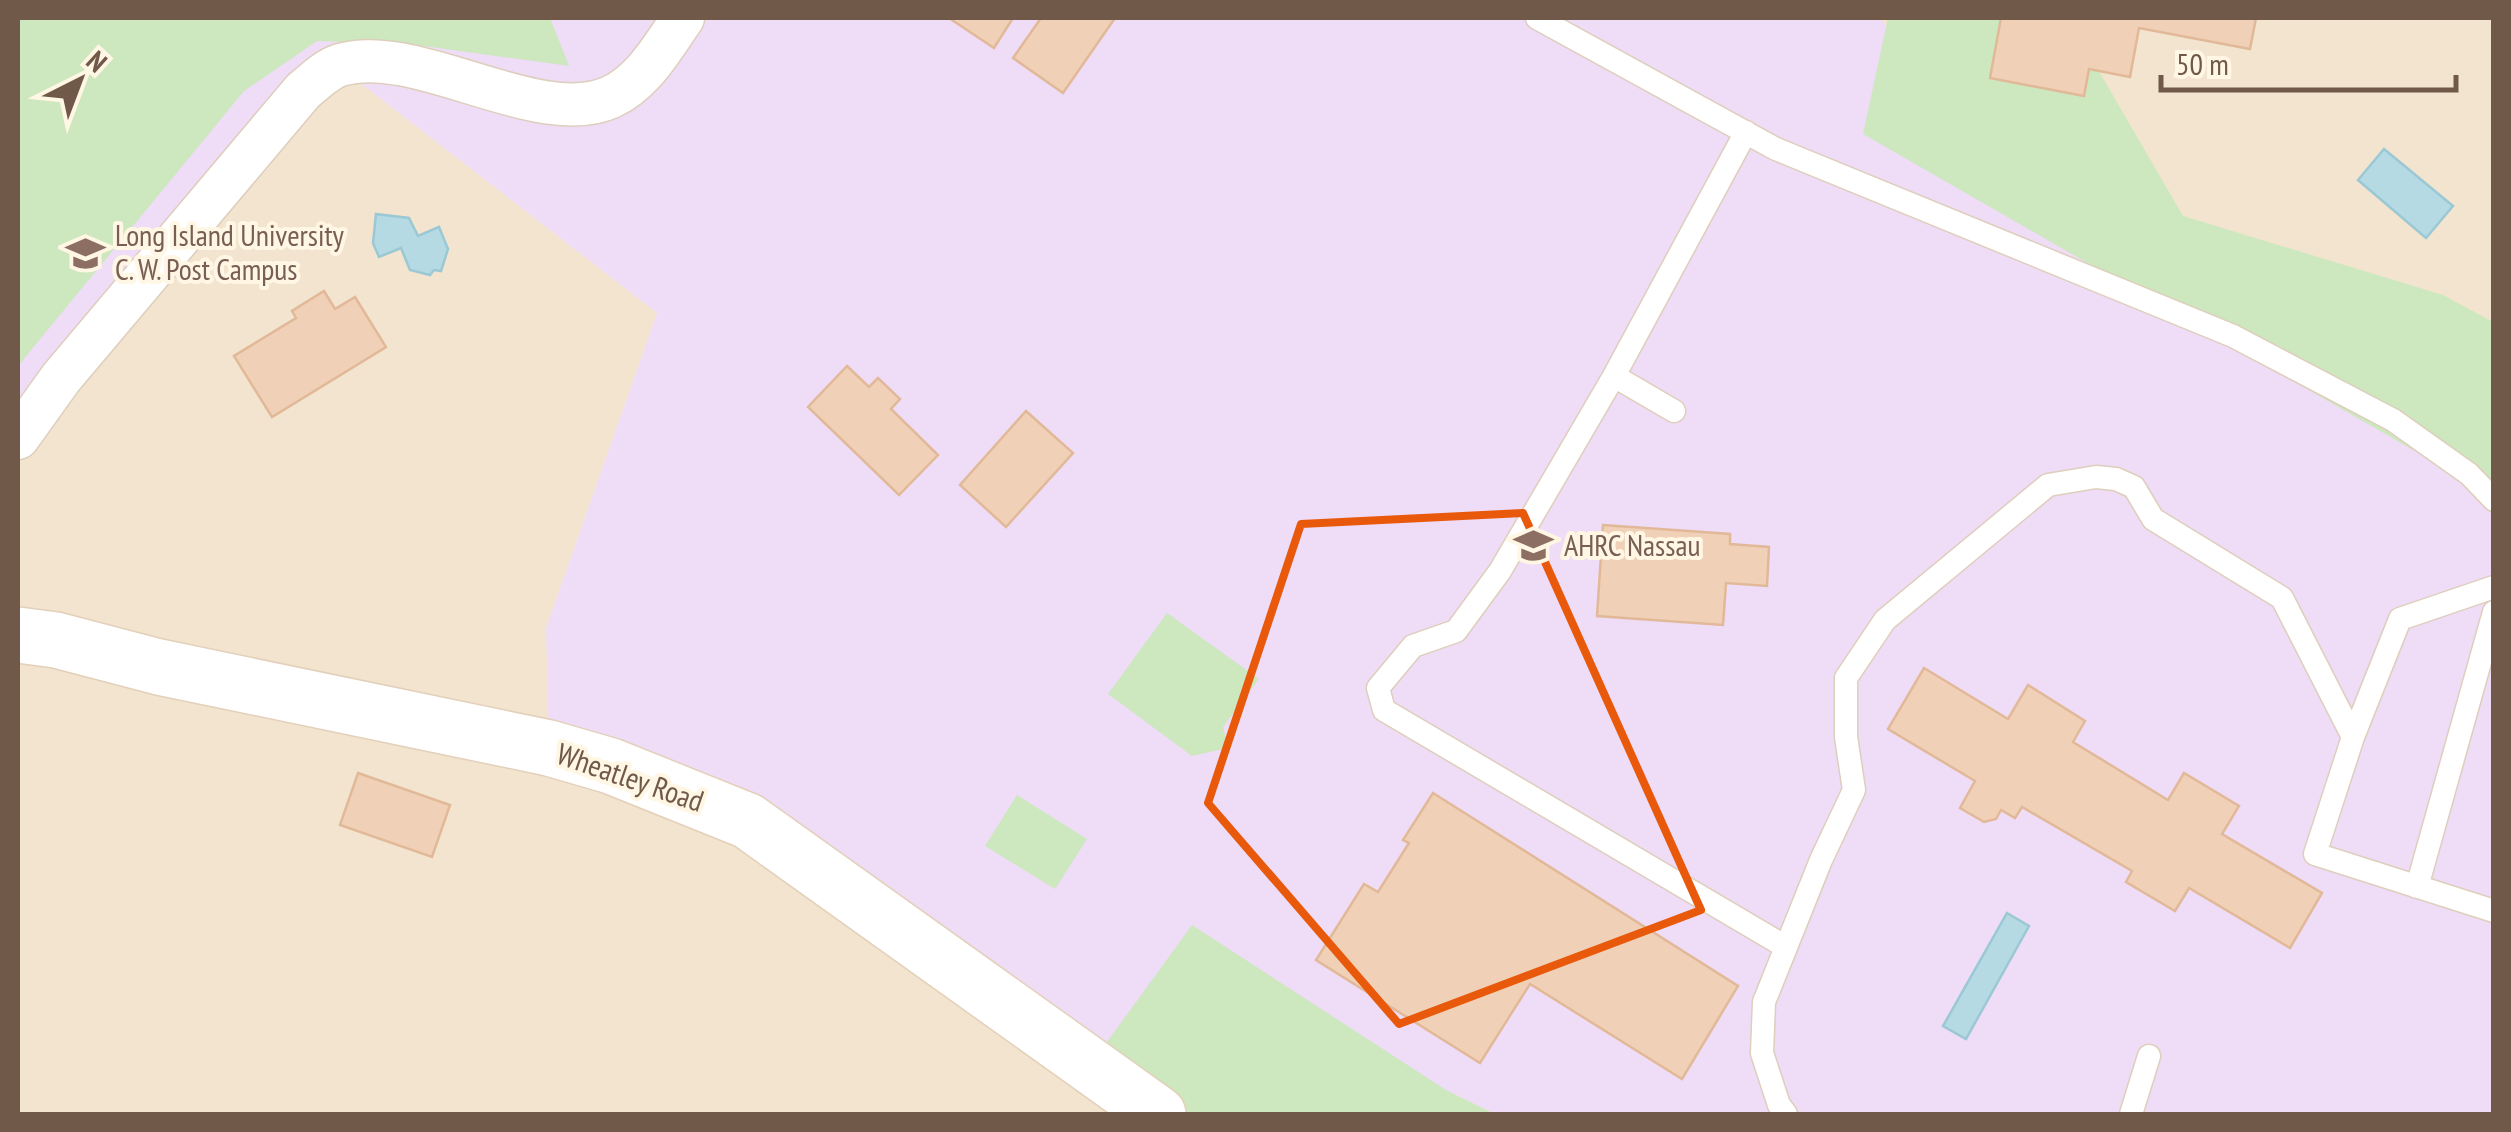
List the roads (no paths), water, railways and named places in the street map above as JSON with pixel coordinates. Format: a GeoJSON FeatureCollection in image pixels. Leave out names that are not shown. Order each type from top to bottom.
{"type":"FeatureCollection","features":[{"type":"Feature","properties":{"kind":"main road","name":"Wheatley Road"},"geometry":{"type":"LineString","coordinates":[[19,639],[56,640],[176,671],[549,748],[612,766],[748,821],[1158,1114]]}},
{"type":"Feature","properties":{"kind":"street"},"geometry":{"type":"LineString","coordinates":[[18,438],[61,378],[302,91],[337,65],[374,60],[566,106],[611,97],[644,72],[683,18]]}},
{"type":"Feature","properties":{"kind":"lane"},"geometry":{"type":"LineString","coordinates":[[1537,18],[1776,149],[2234,336],[2393,420],[2469,474],[2494,500]]}},
{"type":"Feature","properties":{"kind":"lane"},"geometry":{"type":"LineString","coordinates":[[1746,132],[1614,376],[1500,571],[1456,631],[1413,646],[1378,688],[1384,710],[1786,946]]}},
{"type":"Feature","properties":{"kind":"lane"},"geometry":{"type":"LineString","coordinates":[[1614,376],[1674,411]]}},
{"type":"Feature","properties":{"kind":"lane"},"geometry":{"type":"LineString","coordinates":[[1786,1114],[1778,1105],[1762,1053],[1764,1002],[1820,860],[1854,790],[1846,737],[1846,678],[1885,620],[2048,486],[2096,477],[2134,486],[2153,519],[2282,598],[2353,737]]}},
{"type":"Feature","properties":{"kind":"lane"},"geometry":{"type":"LineString","coordinates":[[2494,587],[2400,619],[2353,737],[2315,854],[2494,912]]}},
{"type":"Feature","properties":{"kind":"lane"},"geometry":{"type":"LineString","coordinates":[[2416,887],[2494,612]]}},
{"type":"Feature","properties":{"kind":"lane"},"geometry":{"type":"LineString","coordinates":[[2131,1114],[2150,1056]]}},
{"type":"Feature","properties":{"kind":"water"},"geometry":{"type":"Polygon","coordinates":[[[2384,149],[2453,206],[2426,238],[2358,180],[2384,149]]]}},
{"type":"Feature","properties":{"kind":"water"},"geometry":{"type":"Polygon","coordinates":[[[376,214],[409,218],[418,236],[439,227],[448,249],[441,271],[434,270],[430,275],[410,270],[401,248],[379,257],[373,243],[376,214]]]}},
{"type":"Feature","properties":{"kind":"water"},"geometry":{"type":"Polygon","coordinates":[[[2007,913],[2029,926],[1966,1039],[1943,1026],[2007,913]]]}},
{"type":"Feature","properties":{"kind":"place","name":"Long Island University C. W. Post Campus"},"geometry":{"type":"Point","coordinates":[85,253]}},
{"type":"Feature","properties":{"kind":"place","name":"AHRC Nassau"},"geometry":{"type":"Point","coordinates":[1534,546]}}]}
